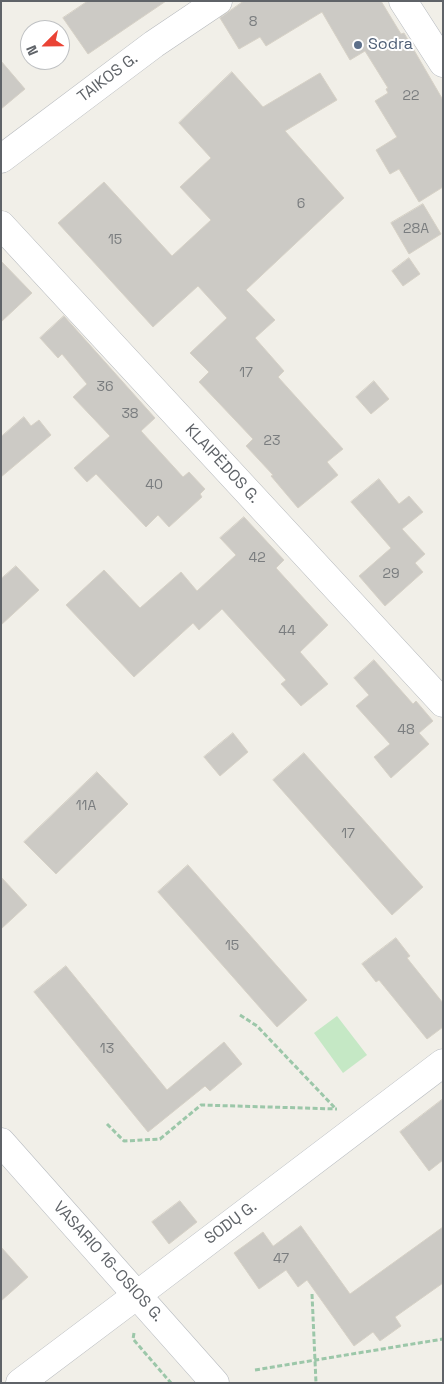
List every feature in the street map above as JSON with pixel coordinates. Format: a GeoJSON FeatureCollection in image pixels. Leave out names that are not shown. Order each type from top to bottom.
{"type":"FeatureCollection","features":[{"type":"Feature","properties":{"kind":"street","name":"TAIKOS G."},"geometry":{"type":"LineString","coordinates":[[1,159],[154,44],[218,1]]}},
{"type":"Feature","properties":{"kind":"street"},"geometry":{"type":"LineString","coordinates":[[403,1],[443,63]]}},
{"type":"Feature","properties":{"kind":"street","name":"KLAIPĖDOS G."},"geometry":{"type":"LineString","coordinates":[[1,225],[443,703]]}},
{"type":"Feature","properties":{"kind":"street","name":"SODŲ G."},"geometry":{"type":"LineString","coordinates":[[20,1383],[443,1063]]}},
{"type":"Feature","properties":{"kind":"street","name":"VASARIO 16-OSIOS G."},"geometry":{"type":"LineString","coordinates":[[1,1142],[215,1383]]}},
{"type":"Feature","properties":{"kind":"path"},"geometry":{"type":"LineString","coordinates":[[240,1015],[257,1026],[356,1129]]}},
{"type":"Feature","properties":{"kind":"path"},"geometry":{"type":"LineString","coordinates":[[107,1124],[124,1141],[160,1139],[201,1105],[336,1109]]}},
{"type":"Feature","properties":{"kind":"path"},"geometry":{"type":"LineString","coordinates":[[312,1294],[316,1383]]}},
{"type":"Feature","properties":{"kind":"path"},"geometry":{"type":"LineString","coordinates":[[255,1370],[443,1339]]}},
{"type":"Feature","properties":{"kind":"green space"},"geometry":{"type":"Polygon","coordinates":[[[337,1016],[367,1055],[343,1073],[314,1033],[337,1016]]]}},
{"type":"Feature","properties":{"kind":"building"},"geometry":{"type":"Polygon","coordinates":[[[88,1],[166,1],[88,54],[70,28],[70,20],[64,20],[63,18],[88,1]]]}},
{"type":"Feature","properties":{"kind":"building"},"geometry":{"type":"Polygon","coordinates":[[[244,1],[381,1],[401,34],[404,33],[443,100],[443,187],[419,202],[399,169],[390,174],[376,150],[397,137],[375,101],[388,93],[386,89],[388,88],[365,51],[350,60],[322,12],[266,46],[260,37],[239,49],[220,18],[244,1]]]}},
{"type":"Feature","properties":{"kind":"building"},"geometry":{"type":"Polygon","coordinates":[[[1,61],[25,89],[1,109],[1,61]]]}},
{"type":"Feature","properties":{"kind":"building"},"geometry":{"type":"Polygon","coordinates":[[[232,72],[263,107],[320,73],[337,100],[285,131],[344,198],[246,290],[275,320],[255,338],[284,371],[278,377],[343,449],[327,462],[338,475],[298,508],[271,476],[273,475],[246,446],[253,439],[199,382],[209,372],[190,353],[227,318],[198,286],[153,327],[58,223],[104,182],[172,256],[211,220],[180,187],[211,158],[179,123],[232,72]]]}},
{"type":"Feature","properties":{"kind":"building"},"geometry":{"type":"Polygon","coordinates":[[[423,204],[441,234],[409,254],[391,223],[423,204]]]}},
{"type":"Feature","properties":{"kind":"building"},"geometry":{"type":"Polygon","coordinates":[[[409,258],[420,274],[403,286],[392,271],[409,258]]]}},
{"type":"Feature","properties":{"kind":"building"},"geometry":{"type":"Polygon","coordinates":[[[1,261],[32,293],[1,322],[1,261]]]}},
{"type":"Feature","properties":{"kind":"building"},"geometry":{"type":"Polygon","coordinates":[[[64,316],[155,418],[141,431],[183,477],[189,472],[205,489],[200,494],[202,497],[169,527],[158,515],[146,527],[96,474],[87,482],[74,468],[110,436],[73,397],[87,384],[62,354],[58,358],[40,338],[64,316]]]}},
{"type":"Feature","properties":{"kind":"building"},"geometry":{"type":"Polygon","coordinates":[[[374,381],[389,399],[371,414],[356,397],[374,381]]]}},
{"type":"Feature","properties":{"kind":"building"},"geometry":{"type":"Polygon","coordinates":[[[24,417],[31,426],[39,420],[51,435],[1,477],[1,437],[24,417]]]}},
{"type":"Feature","properties":{"kind":"building"},"geometry":{"type":"Polygon","coordinates":[[[379,479],[399,504],[409,496],[423,512],[402,529],[425,554],[415,563],[423,572],[385,606],[359,576],[391,548],[351,502],[379,479]]]}},
{"type":"Feature","properties":{"kind":"building"},"geometry":{"type":"Polygon","coordinates":[[[244,517],[284,560],[276,568],[328,625],[300,652],[328,684],[301,706],[281,684],[286,680],[222,609],[199,630],[193,623],[134,677],[66,605],[104,570],[140,608],[181,572],[197,591],[236,555],[220,538],[244,517]]]}},
{"type":"Feature","properties":{"kind":"building"},"geometry":{"type":"Polygon","coordinates":[[[16,566],[39,590],[1,625],[1,579],[16,566]]]}},
{"type":"Feature","properties":{"kind":"building"},"geometry":{"type":"Polygon","coordinates":[[[374,660],[413,704],[416,701],[433,721],[419,733],[429,744],[391,778],[374,757],[390,744],[356,706],[369,695],[354,678],[374,660]]]}},
{"type":"Feature","properties":{"kind":"building"},"geometry":{"type":"Polygon","coordinates":[[[233,733],[248,752],[220,776],[204,757],[233,733]]]}},
{"type":"Feature","properties":{"kind":"building"},"geometry":{"type":"Polygon","coordinates":[[[304,753],[423,887],[392,915],[273,780],[304,753]]]}},
{"type":"Feature","properties":{"kind":"building"},"geometry":{"type":"Polygon","coordinates":[[[97,772],[128,804],[56,874],[24,842],[97,772]]]}},
{"type":"Feature","properties":{"kind":"building"},"geometry":{"type":"Polygon","coordinates":[[[188,865],[307,1000],[277,1027],[158,892],[188,865]]]}},
{"type":"Feature","properties":{"kind":"building"},"geometry":{"type":"Polygon","coordinates":[[[1,877],[27,905],[1,929],[1,877]]]}},
{"type":"Feature","properties":{"kind":"building"},"geometry":{"type":"Polygon","coordinates":[[[396,938],[410,956],[407,958],[443,1003],[443,1027],[427,1039],[379,980],[376,982],[362,964],[396,938]]]}},
{"type":"Feature","properties":{"kind":"building"},"geometry":{"type":"Polygon","coordinates":[[[66,966],[167,1090],[224,1042],[242,1064],[210,1091],[205,1086],[148,1132],[34,992],[66,966]]]}},
{"type":"Feature","properties":{"kind":"building"},"geometry":{"type":"Polygon","coordinates":[[[443,1099],[443,1160],[429,1171],[400,1132],[443,1099]]]}},
{"type":"Feature","properties":{"kind":"building"},"geometry":{"type":"Polygon","coordinates":[[[180,1201],[197,1222],[169,1244],[152,1222],[180,1201]]]}},
{"type":"Feature","properties":{"kind":"building"},"geometry":{"type":"Polygon","coordinates":[[[301,1226],[350,1294],[443,1227],[443,1283],[395,1317],[401,1326],[380,1341],[373,1332],[354,1346],[307,1280],[298,1287],[286,1270],[259,1289],[234,1253],[263,1232],[273,1246],[301,1226]]]}},
{"type":"Feature","properties":{"kind":"building"},"geometry":{"type":"Polygon","coordinates":[[[1,1247],[28,1277],[1,1301],[1,1247]]]}},
{"type":"Feature","properties":{"kind":"place","name":"Sodra"},"geometry":{"type":"Point","coordinates":[358,45]}}]}
